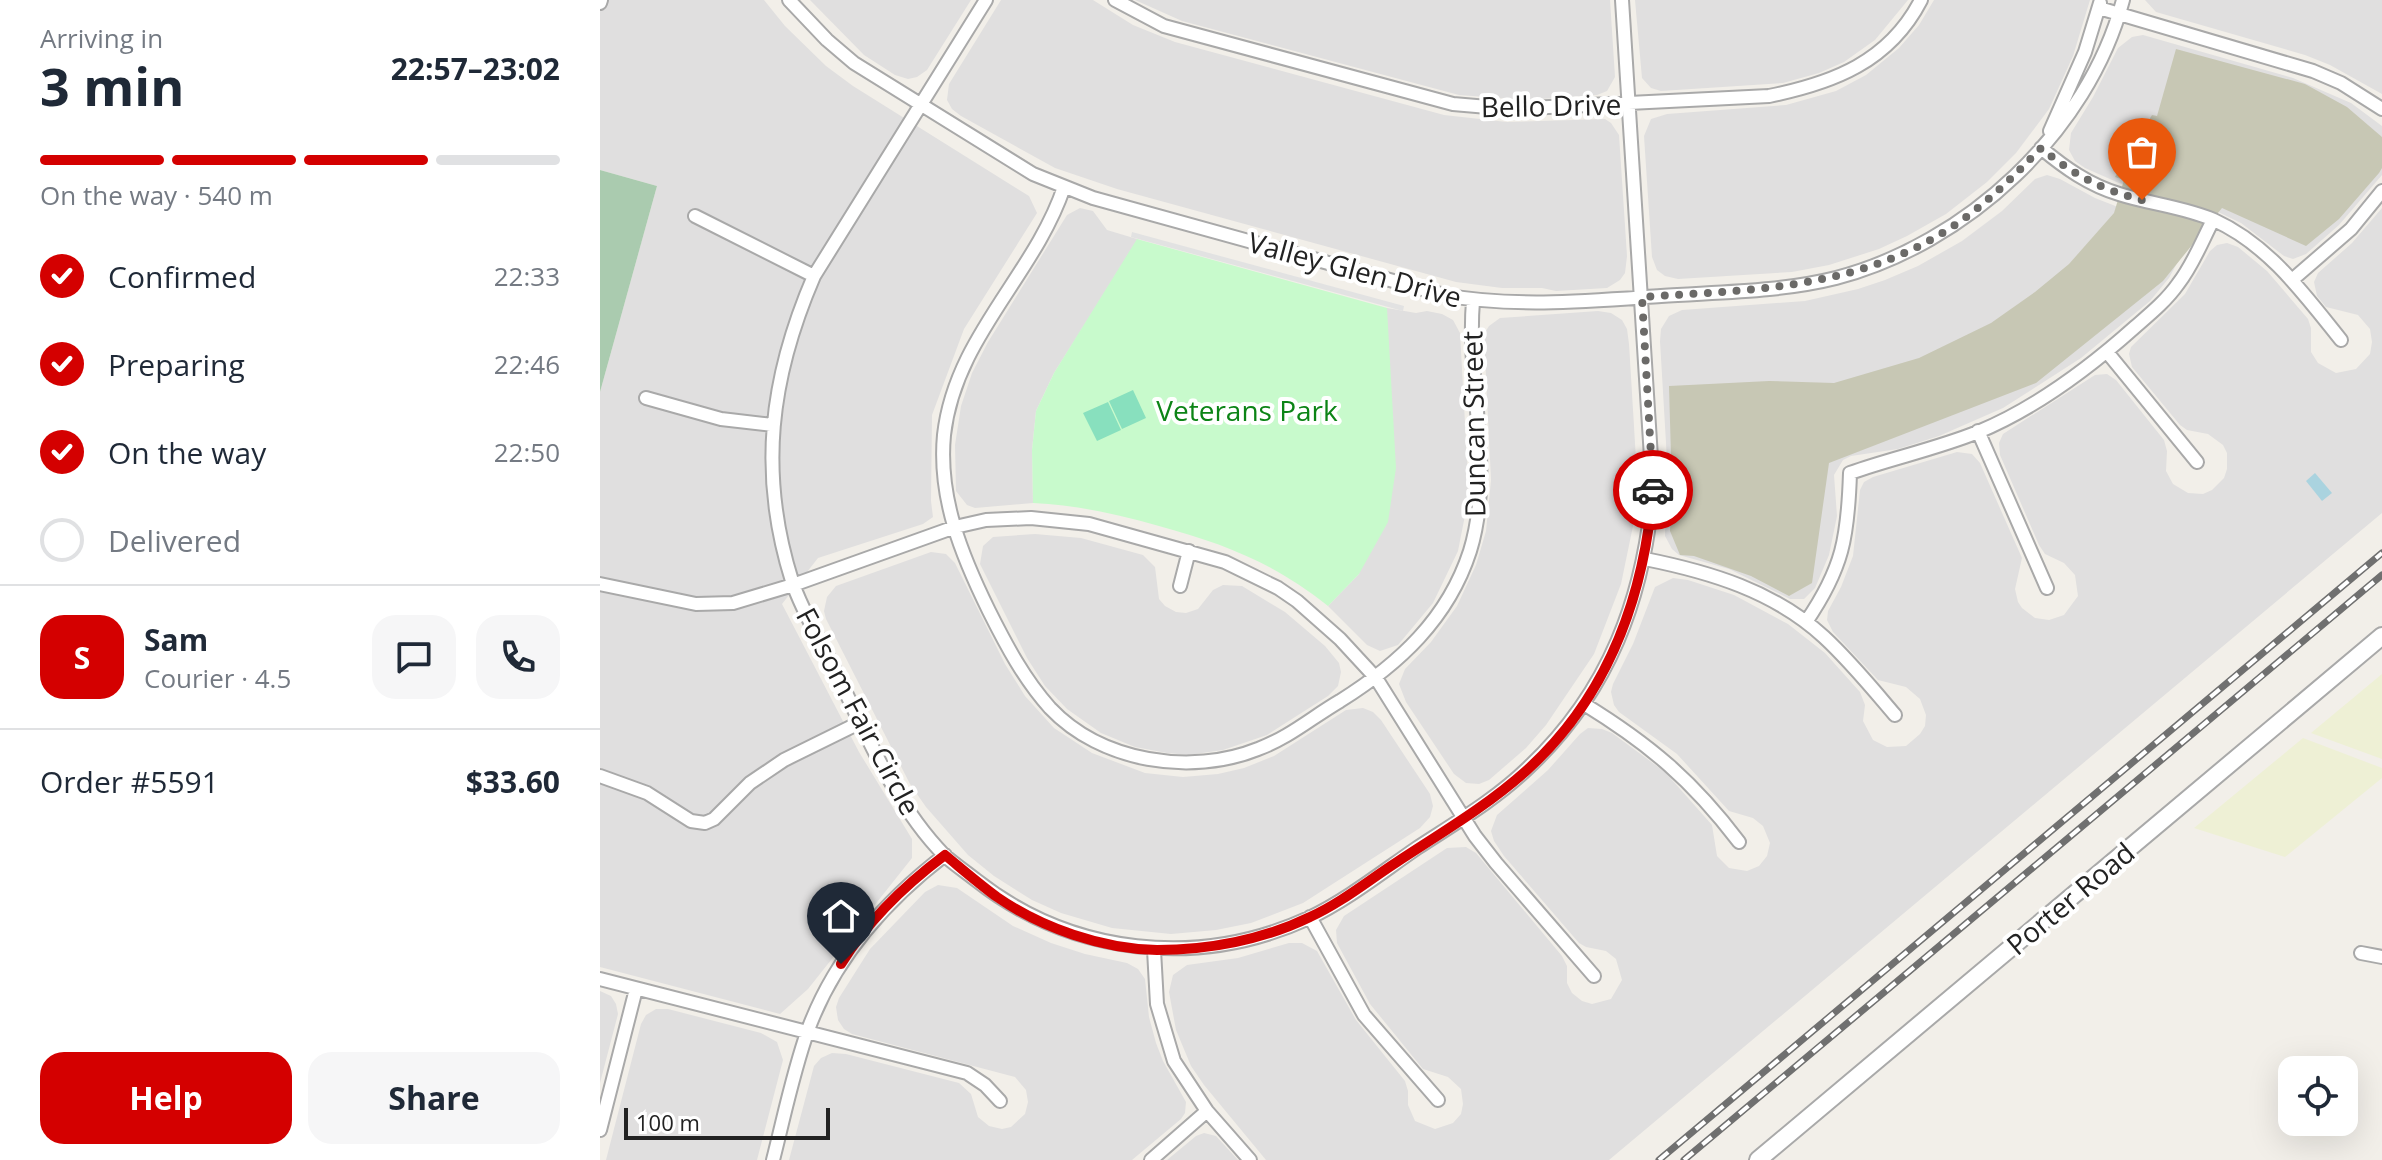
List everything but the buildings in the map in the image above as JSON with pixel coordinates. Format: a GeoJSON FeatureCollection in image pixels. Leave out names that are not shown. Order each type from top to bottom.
{"type":"FeatureCollection","features":[{"type":"Feature","properties":{"kind":"street","name":"Valley Glen Drive"},"geometry":{"type":"LineString","coordinates":[[789,0],[839,51],[1033,174],[1064,187],[1093,198],[1444,295],[1473,301],[1512,303],[1798,285],[1866,269],[1905,253],[1952,227],[1989,199],[2060,128],[2076,104],[2123,0]]}},
{"type":"Feature","properties":{"kind":"street","name":"Folsom Fair Circle"},"geometry":{"type":"LineString","coordinates":[[986,0],[814,276],[784,357],[773,425],[777,513],[793,585],[901,797],[945,855],[998,898],[1039,920],[1106,943],[1154,950],[1202,948],[1263,935],[1310,917],[1465,817],[1526,771],[1551,745],[1584,704],[1621,633],[1645,559],[1653,489],[1622,0]]}},
{"type":"Feature","properties":{"kind":"street","name":"Bello Drive"},"geometry":{"type":"LineString","coordinates":[[1115,0],[1164,26],[1453,104],[1511,109],[1769,96],[1831,81],[1873,57],[1891,41],[1921,0]]}},
{"type":"Feature","properties":{"kind":"street","name":"Valley Glen Drive"},"geometry":{"type":"LineString","coordinates":[[2041,148],[2068,95],[2100,4]]}},
{"type":"Feature","properties":{"kind":"street"},"geometry":{"type":"LineString","coordinates":[[2100,4],[2119,14],[2313,71],[2341,83],[2382,109]]}},
{"type":"Feature","properties":{"kind":"street"},"geometry":{"type":"LineString","coordinates":[[2041,148],[2065,168],[2102,188],[2213,220],[2239,233],[2276,262],[2341,340]]}},
{"type":"Feature","properties":{"kind":"street","name":"Duncan Street"},"geometry":{"type":"LineString","coordinates":[[1064,187],[1056,212],[972,346],[957,379],[947,418],[943,456],[946,493],[970,572],[1006,646],[1028,680],[1052,710],[1077,730],[1108,747],[1141,758],[1179,764],[1218,761],[1256,750],[1294,733],[1376,678],[1413,646],[1433,623],[1449,599],[1470,550],[1480,492],[1471,326],[1473,301]]}},
{"type":"Feature","properties":{"kind":"street"},"geometry":{"type":"LineString","coordinates":[[2292,280],[2351,229],[2382,191]]}},
{"type":"Feature","properties":{"kind":"street"},"geometry":{"type":"LineString","coordinates":[[695,216],[814,276]]}},
{"type":"Feature","properties":{"kind":"street"},"geometry":{"type":"LineString","coordinates":[[1806,622],[1825,595],[1844,548],[1850,473],[1978,431],[2038,400],[2107,352],[2164,301],[2179,283],[2213,220]]}},
{"type":"Feature","properties":{"kind":"street"},"geometry":{"type":"LineString","coordinates":[[2107,352],[2197,462]]}},
{"type":"Feature","properties":{"kind":"street"},"geometry":{"type":"LineString","coordinates":[[646,398],[721,419],[773,425]]}},
{"type":"Feature","properties":{"kind":"street"},"geometry":{"type":"LineString","coordinates":[[1978,431],[2047,588]]}},
{"type":"Feature","properties":{"kind":"street"},"geometry":{"type":"LineString","coordinates":[[600,584],[696,604],[733,603],[793,585],[955,527],[986,520],[1031,518],[1072,521],[1225,562],[1287,595],[1320,620],[1376,678],[1496,863],[1594,976]]}},
{"type":"Feature","properties":{"kind":"street"},"geometry":{"type":"LineString","coordinates":[[1180,586],[1189,551]]}},
{"type":"Feature","properties":{"kind":"street"},"geometry":{"type":"LineString","coordinates":[[1645,559],[1691,568],[1766,597],[1806,622],[1858,672],[1895,715]]}},
{"type":"Feature","properties":{"kind":"street","name":"Porter Road"},"geometry":{"type":"LineString","coordinates":[[1758,1160],[2382,636]]}},
{"type":"Feature","properties":{"kind":"street"},"geometry":{"type":"LineString","coordinates":[[1584,704],[1623,728],[1687,780],[1739,842]]}},
{"type":"Feature","properties":{"kind":"street"},"geometry":{"type":"LineString","coordinates":[[600,776],[647,793],[691,821],[705,823],[714,819],[750,783],[773,768],[842,729],[861,722]]}},
{"type":"Feature","properties":{"kind":"street"},"geometry":{"type":"LineString","coordinates":[[773,1160],[807,1031],[828,985],[853,944],[890,903],[945,855]]}},
{"type":"Feature","properties":{"kind":"street"},"geometry":{"type":"LineString","coordinates":[[1310,917],[1364,1015],[1438,1100]]}},
{"type":"Feature","properties":{"kind":"street"},"geometry":{"type":"LineString","coordinates":[[1154,950],[1157,1004],[1174,1061],[1207,1111],[1250,1160]]}},
{"type":"Feature","properties":{"kind":"street"},"geometry":{"type":"LineString","coordinates":[[2361,953],[2382,957]]}},
{"type":"Feature","properties":{"kind":"street"},"geometry":{"type":"LineString","coordinates":[[600,979],[967,1073],[985,1085],[1000,1101]]}},
{"type":"Feature","properties":{"kind":"street"},"geometry":{"type":"LineString","coordinates":[[600,1130],[636,989]]}},
{"type":"Feature","properties":{"kind":"street"},"geometry":{"type":"LineString","coordinates":[[1151,1160],[1207,1111]]}},
{"type":"Feature","properties":{"kind":"shaded area"},"geometry":{"type":"Polygon","coordinates":[[[600,0],[764,0],[785,26],[826,66],[1029,196],[1037,213],[964,329],[932,415],[933,517],[923,524],[818,558],[782,604],[859,752],[912,839],[912,858],[808,989],[780,1014],[600,967],[600,392],[657,186],[600,170],[600,0]]]}},
{"type":"Feature","properties":{"kind":"shaded area"},"geometry":{"type":"Polygon","coordinates":[[[810,0],[971,0],[927,70],[908,79],[895,75],[864,55],[810,0]]]}},
{"type":"Feature","properties":{"kind":"shaded area"},"geometry":{"type":"Polygon","coordinates":[[[1001,0],[1093,0],[1133,25],[1175,42],[1444,115],[1507,122],[1605,119],[1619,135],[1627,256],[1625,273],[1607,288],[1556,291],[1456,282],[1117,189],[1055,168],[961,116],[947,100],[949,84],[1001,0]]]}},
{"type":"Feature","properties":{"kind":"shaded area"},"geometry":{"type":"Polygon","coordinates":[[[1135,0],[1610,0],[1615,77],[1607,91],[1597,95],[1526,100],[1459,95],[1182,21],[1135,0]]]}},
{"type":"Feature","properties":{"kind":"shaded area"},"geometry":{"type":"Polygon","coordinates":[[[1635,0],[1908,0],[1875,40],[1844,62],[1819,73],[1783,83],[1661,91],[1651,88],[1642,78],[1635,0]]]}},
{"type":"Feature","properties":{"kind":"shaded area"},"geometry":{"type":"Polygon","coordinates":[[[1934,0],[2090,0],[2073,56],[2049,109],[2016,153],[1987,182],[1946,214],[1907,236],[1879,249],[1829,265],[1792,272],[1678,279],[1657,270],[1652,257],[1644,136],[1651,119],[1667,114],[1786,105],[1836,91],[1866,75],[1899,48],[1919,25],[1934,0]]]}},
{"type":"Feature","properties":{"kind":"shaded area"},"geometry":{"type":"Polygon","coordinates":[[[2145,0],[2382,0],[2382,94],[2305,55],[2156,12],[2145,0]]]}},
{"type":"Feature","properties":{"kind":"shaded area"},"geometry":{"type":"Polygon","coordinates":[[[2143,35],[2293,78],[2351,103],[2382,126],[2382,175],[2339,225],[2306,254],[2293,259],[2284,256],[2241,223],[2214,210],[2119,183],[2085,168],[2075,161],[2069,150],[2071,133],[2118,48],[2132,37],[2143,35]]]}},
{"type":"Feature","properties":{"kind":"shaded area"},"geometry":{"type":"Polygon","coordinates":[[[2176,49],[2305,84],[2347,107],[2382,137],[2382,168],[2339,219],[2306,246],[2222,208],[2163,281],[2036,383],[1829,463],[1812,583],[1789,596],[1751,576],[1694,556],[1680,555],[1670,531],[1669,386],[1769,381],[1834,383],[1919,358],[1991,323],[2069,264],[2114,213],[2124,180],[2115,177],[2152,115],[2157,116],[2176,49]]]}},
{"type":"Feature","properties":{"kind":"shaded area"},"geometry":{"type":"Polygon","coordinates":[[[2047,175],[2123,209],[2187,245],[2169,278],[2150,301],[2081,358],[2003,408],[1939,436],[1898,449],[1843,460],[1834,475],[1837,516],[1829,555],[1815,588],[1804,599],[1790,599],[1729,569],[1679,555],[1672,549],[1665,536],[1667,460],[1660,341],[1661,329],[1669,316],[1682,310],[1805,301],[1885,280],[1918,266],[1962,241],[2002,211],[2035,179],[2047,175]]]}},
{"type":"Feature","properties":{"kind":"shaded area"},"geometry":{"type":"Polygon","coordinates":[[[1080,208],[1093,211],[1107,230],[1137,239],[1136,243],[1054,373],[1036,411],[1032,450],[1033,503],[975,508],[967,505],[956,491],[955,445],[961,406],[972,373],[1067,215],[1080,208]]]}},
{"type":"Feature","properties":{"kind":"shaded area"},"geometry":{"type":"Polygon","coordinates":[[[2382,208],[2382,513],[1609,1160],[1266,1160],[1204,1085],[1191,1066],[1176,1030],[1169,992],[1173,975],[1187,965],[1238,958],[1289,943],[1302,943],[1317,951],[1356,1020],[1405,1081],[1408,1105],[1415,1121],[1435,1129],[1453,1123],[1461,1114],[1461,1089],[1448,1077],[1423,1069],[1370,1004],[1337,943],[1336,930],[1344,916],[1447,848],[1466,847],[1476,853],[1562,956],[1572,993],[1592,1004],[1611,999],[1622,980],[1616,959],[1606,951],[1579,943],[1504,856],[1491,831],[1497,815],[1548,770],[1588,728],[1612,733],[1665,772],[1712,825],[1717,856],[1729,868],[1747,871],[1759,866],[1767,856],[1770,843],[1763,826],[1753,818],[1729,811],[1677,754],[1619,712],[1614,705],[1613,684],[1633,644],[1655,587],[1673,578],[1688,580],[1734,595],[1788,624],[1825,653],[1860,692],[1865,705],[1863,721],[1873,740],[1887,747],[1906,746],[1925,726],[1926,715],[1920,699],[1906,687],[1878,680],[1833,632],[1827,620],[1828,611],[1853,556],[1860,490],[1864,482],[1957,452],[1972,454],[1980,463],[2022,558],[2015,589],[2018,602],[2035,618],[2049,620],[2064,615],[2078,596],[2075,575],[2064,563],[2045,554],[2039,545],[2000,455],[1999,443],[2003,434],[2095,375],[2107,374],[2116,380],[2164,440],[2166,471],[2173,484],[2188,493],[2203,494],[2212,490],[2224,478],[2227,469],[2227,453],[2223,445],[2208,434],[2187,430],[2180,425],[2132,367],[2131,347],[2185,294],[2210,251],[2217,245],[2227,243],[2238,247],[2267,271],[2308,319],[2311,352],[2318,363],[2336,373],[2356,369],[2370,354],[2370,329],[2358,315],[2326,307],[2317,296],[2314,282],[2318,273],[2352,243],[2382,208]]]}},
{"type":"Feature","properties":{"kind":"shaded area"},"geometry":{"type":"Polygon","coordinates":[[[1132,232],[1404,306],[1403,311],[1131,237],[1132,232]]]}},
{"type":"Feature","properties":{"kind":"shaded area"},"geometry":{"type":"Polygon","coordinates":[[[1387,308],[1442,314],[1453,320],[1460,333],[1469,495],[1458,551],[1433,603],[1398,645],[1380,651],[1367,645],[1328,606],[1359,574],[1387,308]]]}},
{"type":"Feature","properties":{"kind":"shaded area"},"geometry":{"type":"Polygon","coordinates":[[[1598,311],[1611,313],[1622,320],[1629,344],[1637,476],[1633,526],[1621,584],[1594,654],[1546,725],[1526,748],[1489,780],[1479,784],[1466,783],[1454,774],[1406,702],[1399,684],[1405,669],[1431,642],[1457,606],[1476,565],[1486,531],[1491,480],[1484,334],[1500,318],[1598,311]]]}},
{"type":"Feature","properties":{"kind":"shaded area"},"geometry":{"type":"Polygon","coordinates":[[[1035,534],[1081,538],[1143,555],[1155,567],[1159,599],[1176,612],[1198,609],[1213,590],[1223,585],[1242,586],[1285,612],[1325,646],[1339,663],[1338,686],[1328,696],[1267,735],[1223,750],[1188,755],[1167,753],[1135,747],[1101,733],[1067,709],[1045,686],[1027,658],[980,564],[983,546],[993,537],[1035,534]]]}},
{"type":"Feature","properties":{"kind":"shaded area"},"geometry":{"type":"Polygon","coordinates":[[[931,552],[946,554],[955,563],[1005,664],[1025,696],[1054,728],[1092,753],[1145,773],[1183,777],[1218,774],[1274,756],[1346,710],[1363,708],[1381,720],[1430,794],[1433,806],[1430,817],[1420,828],[1303,903],[1251,923],[1171,934],[1112,928],[1061,913],[1032,900],[968,855],[926,807],[910,784],[826,619],[827,597],[836,586],[931,552]]]}},
{"type":"Feature","properties":{"kind":"shaded area"},"geometry":{"type":"Polygon","coordinates":[[[2382,674],[2382,759],[2311,733],[2382,674]]]}},
{"type":"Feature","properties":{"kind":"shaded area"},"geometry":{"type":"Polygon","coordinates":[[[2303,738],[2382,768],[2382,778],[2285,857],[2194,828],[2303,738]]]}},
{"type":"Feature","properties":{"kind":"shaded area"},"geometry":{"type":"Polygon","coordinates":[[[938,885],[957,888],[1013,926],[1051,943],[1127,963],[1138,969],[1145,979],[1149,1017],[1156,1043],[1186,1102],[1181,1119],[1132,1160],[789,1160],[814,1066],[832,1053],[959,1083],[971,1094],[978,1117],[989,1126],[1002,1129],[1011,1127],[1025,1114],[1028,1102],[1026,1090],[1015,1077],[852,1034],[838,1020],[836,1007],[839,998],[870,949],[925,892],[938,885]]]}},
{"type":"Feature","properties":{"kind":"shaded area"},"geometry":{"type":"Polygon","coordinates":[[[600,991],[611,996],[618,1014],[600,1083],[600,991]]]}},
{"type":"Feature","properties":{"kind":"shaded area"},"geometry":{"type":"Polygon","coordinates":[[[656,1009],[668,1009],[761,1033],[777,1042],[783,1060],[757,1160],[606,1160],[641,1024],[646,1015],[656,1009]]]}},
{"type":"Feature","properties":{"kind":"shaded area"},"geometry":{"type":"Polygon","coordinates":[[[1204,1133],[1216,1136],[1238,1160],[1167,1160],[1196,1136],[1204,1133]]]}},
{"type":"Feature","properties":{"kind":"green space"},"geometry":{"type":"Polygon","coordinates":[[[600,170],[657,186],[600,392],[600,170]]]}},
{"type":"Feature","properties":{"kind":"green space","name":"Veterans Park"},"geometry":{"type":"Polygon","coordinates":[[[1137,239],[1387,308],[1396,468],[1388,522],[1359,574],[1328,606],[1268,567],[1206,540],[1112,514],[1033,503],[1032,450],[1036,411],[1054,373],[1137,239]]]}},
{"type":"Feature","properties":{"kind":"green space"},"geometry":{"type":"Polygon","coordinates":[[[1133,390],[1146,418],[1122,429],[1109,401],[1133,390]]]}},
{"type":"Feature","properties":{"kind":"green space"},"geometry":{"type":"Polygon","coordinates":[[[1108,402],[1121,430],[1097,441],[1083,413],[1108,402]]]}},
{"type":"Feature","properties":{"kind":"water"},"geometry":{"type":"Polygon","coordinates":[[[2315,473],[2332,493],[2322,501],[2306,481],[2315,473]]]}},
{"type":"Feature","properties":{"kind":"railway"},"geometry":{"type":"LineString","coordinates":[[1659,1160],[2382,553]]}},
{"type":"Feature","properties":{"kind":"railway"},"geometry":{"type":"LineString","coordinates":[[1684,1160],[2382,575]]}},
{"type":"Feature","properties":{"kind":"way so far"},"geometry":{"type":"LineString","coordinates":[[1653,490],[1642,297],[1798,285],[1866,269],[1910,251],[1952,227],[2011,180],[2041,148],[2083,179],[2120,195],[2142,200]]}},
{"type":"Feature","properties":{"kind":"route"},"geometry":{"type":"LineString","coordinates":[[841,964],[853,944],[890,903],[945,855],[998,898],[1039,920],[1106,943],[1154,950],[1202,948],[1263,935],[1310,917],[1334,903],[1481,806],[1526,771],[1584,704],[1606,665],[1634,599],[1645,559],[1653,490]]}}]}
